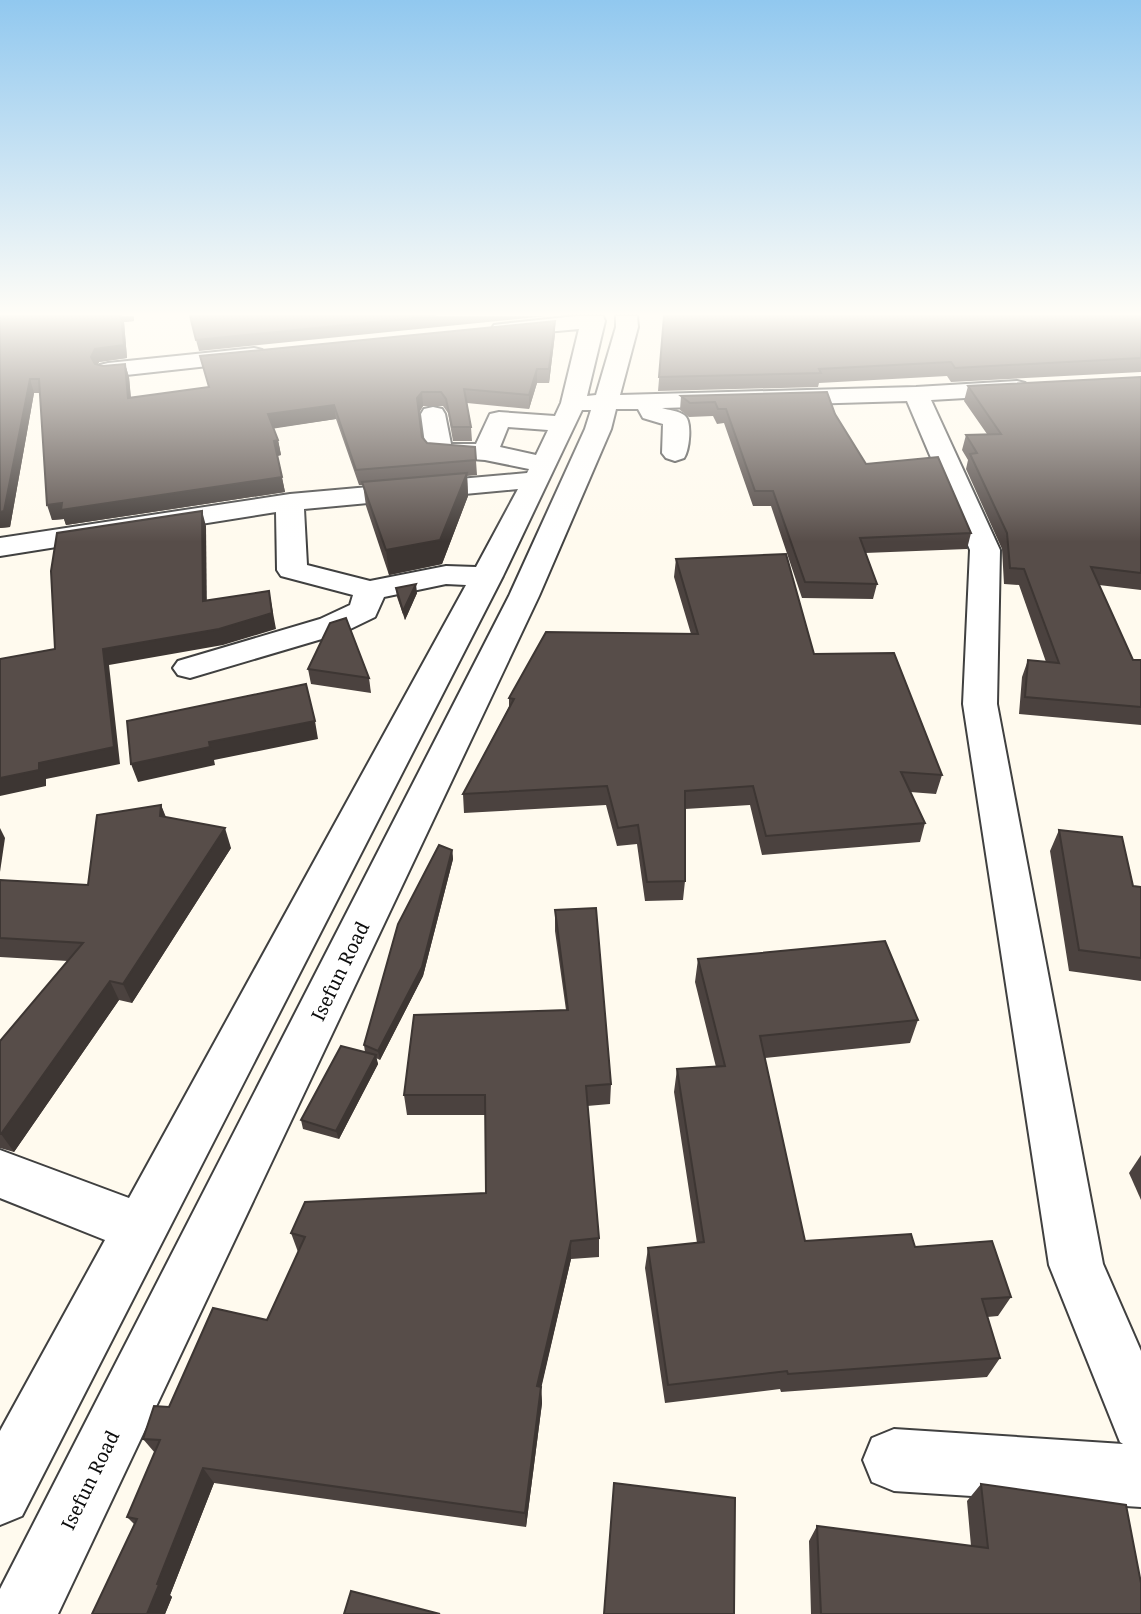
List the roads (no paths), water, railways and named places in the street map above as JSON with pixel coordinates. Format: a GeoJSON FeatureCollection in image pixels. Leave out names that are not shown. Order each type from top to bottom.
{"type":"FeatureCollection","features":[{"type":"Feature","properties":{"kind":"street"},"geometry":{"type":"LineString","coordinates":[[0,1494],[488,576],[541,473],[569,413],[575,391]]}},
{"type":"Feature","properties":{"kind":"street","name":"Isefun Road"},"geometry":{"type":"LineString","coordinates":[[23,1614],[524,596],[598,429],[608,391]]}},
{"type":"Feature","properties":{"kind":"street"},"geometry":{"type":"LineString","coordinates":[[485,452],[499,419],[569,413],[605,404],[962,391]]}},
{"type":"Feature","properties":{"kind":"street"},"geometry":{"type":"LineString","coordinates":[[916,394],[985,550],[980,704],[1076,1265],[1141,1421]]}},
{"type":"Feature","properties":{"kind":"street"},"geometry":{"type":"LineString","coordinates":[[648,403],[652,414],[676,420],[675,453]]}},
{"type":"Feature","properties":{"kind":"street"},"geometry":{"type":"LineString","coordinates":[[433,414],[439,451],[485,452],[541,473]]}},
{"type":"Feature","properties":{"kind":"street"},"geometry":{"type":"LineString","coordinates":[[0,547],[290,502],[459,485],[541,473]]}},
{"type":"Feature","properties":{"kind":"street"},"geometry":{"type":"LineString","coordinates":[[290,502],[292,570],[370,590],[446,575],[488,576]]}},
{"type":"Feature","properties":{"kind":"street"},"geometry":{"type":"LineString","coordinates":[[190,668],[331,626],[364,610],[370,590]]}},
{"type":"Feature","properties":{"kind":"street"},"geometry":{"type":"LineString","coordinates":[[0,1174],[143,1229]]}},
{"type":"Feature","properties":{"kind":"street"},"geometry":{"type":"LineString","coordinates":[[894,1460],[1141,1476]]}}]}
